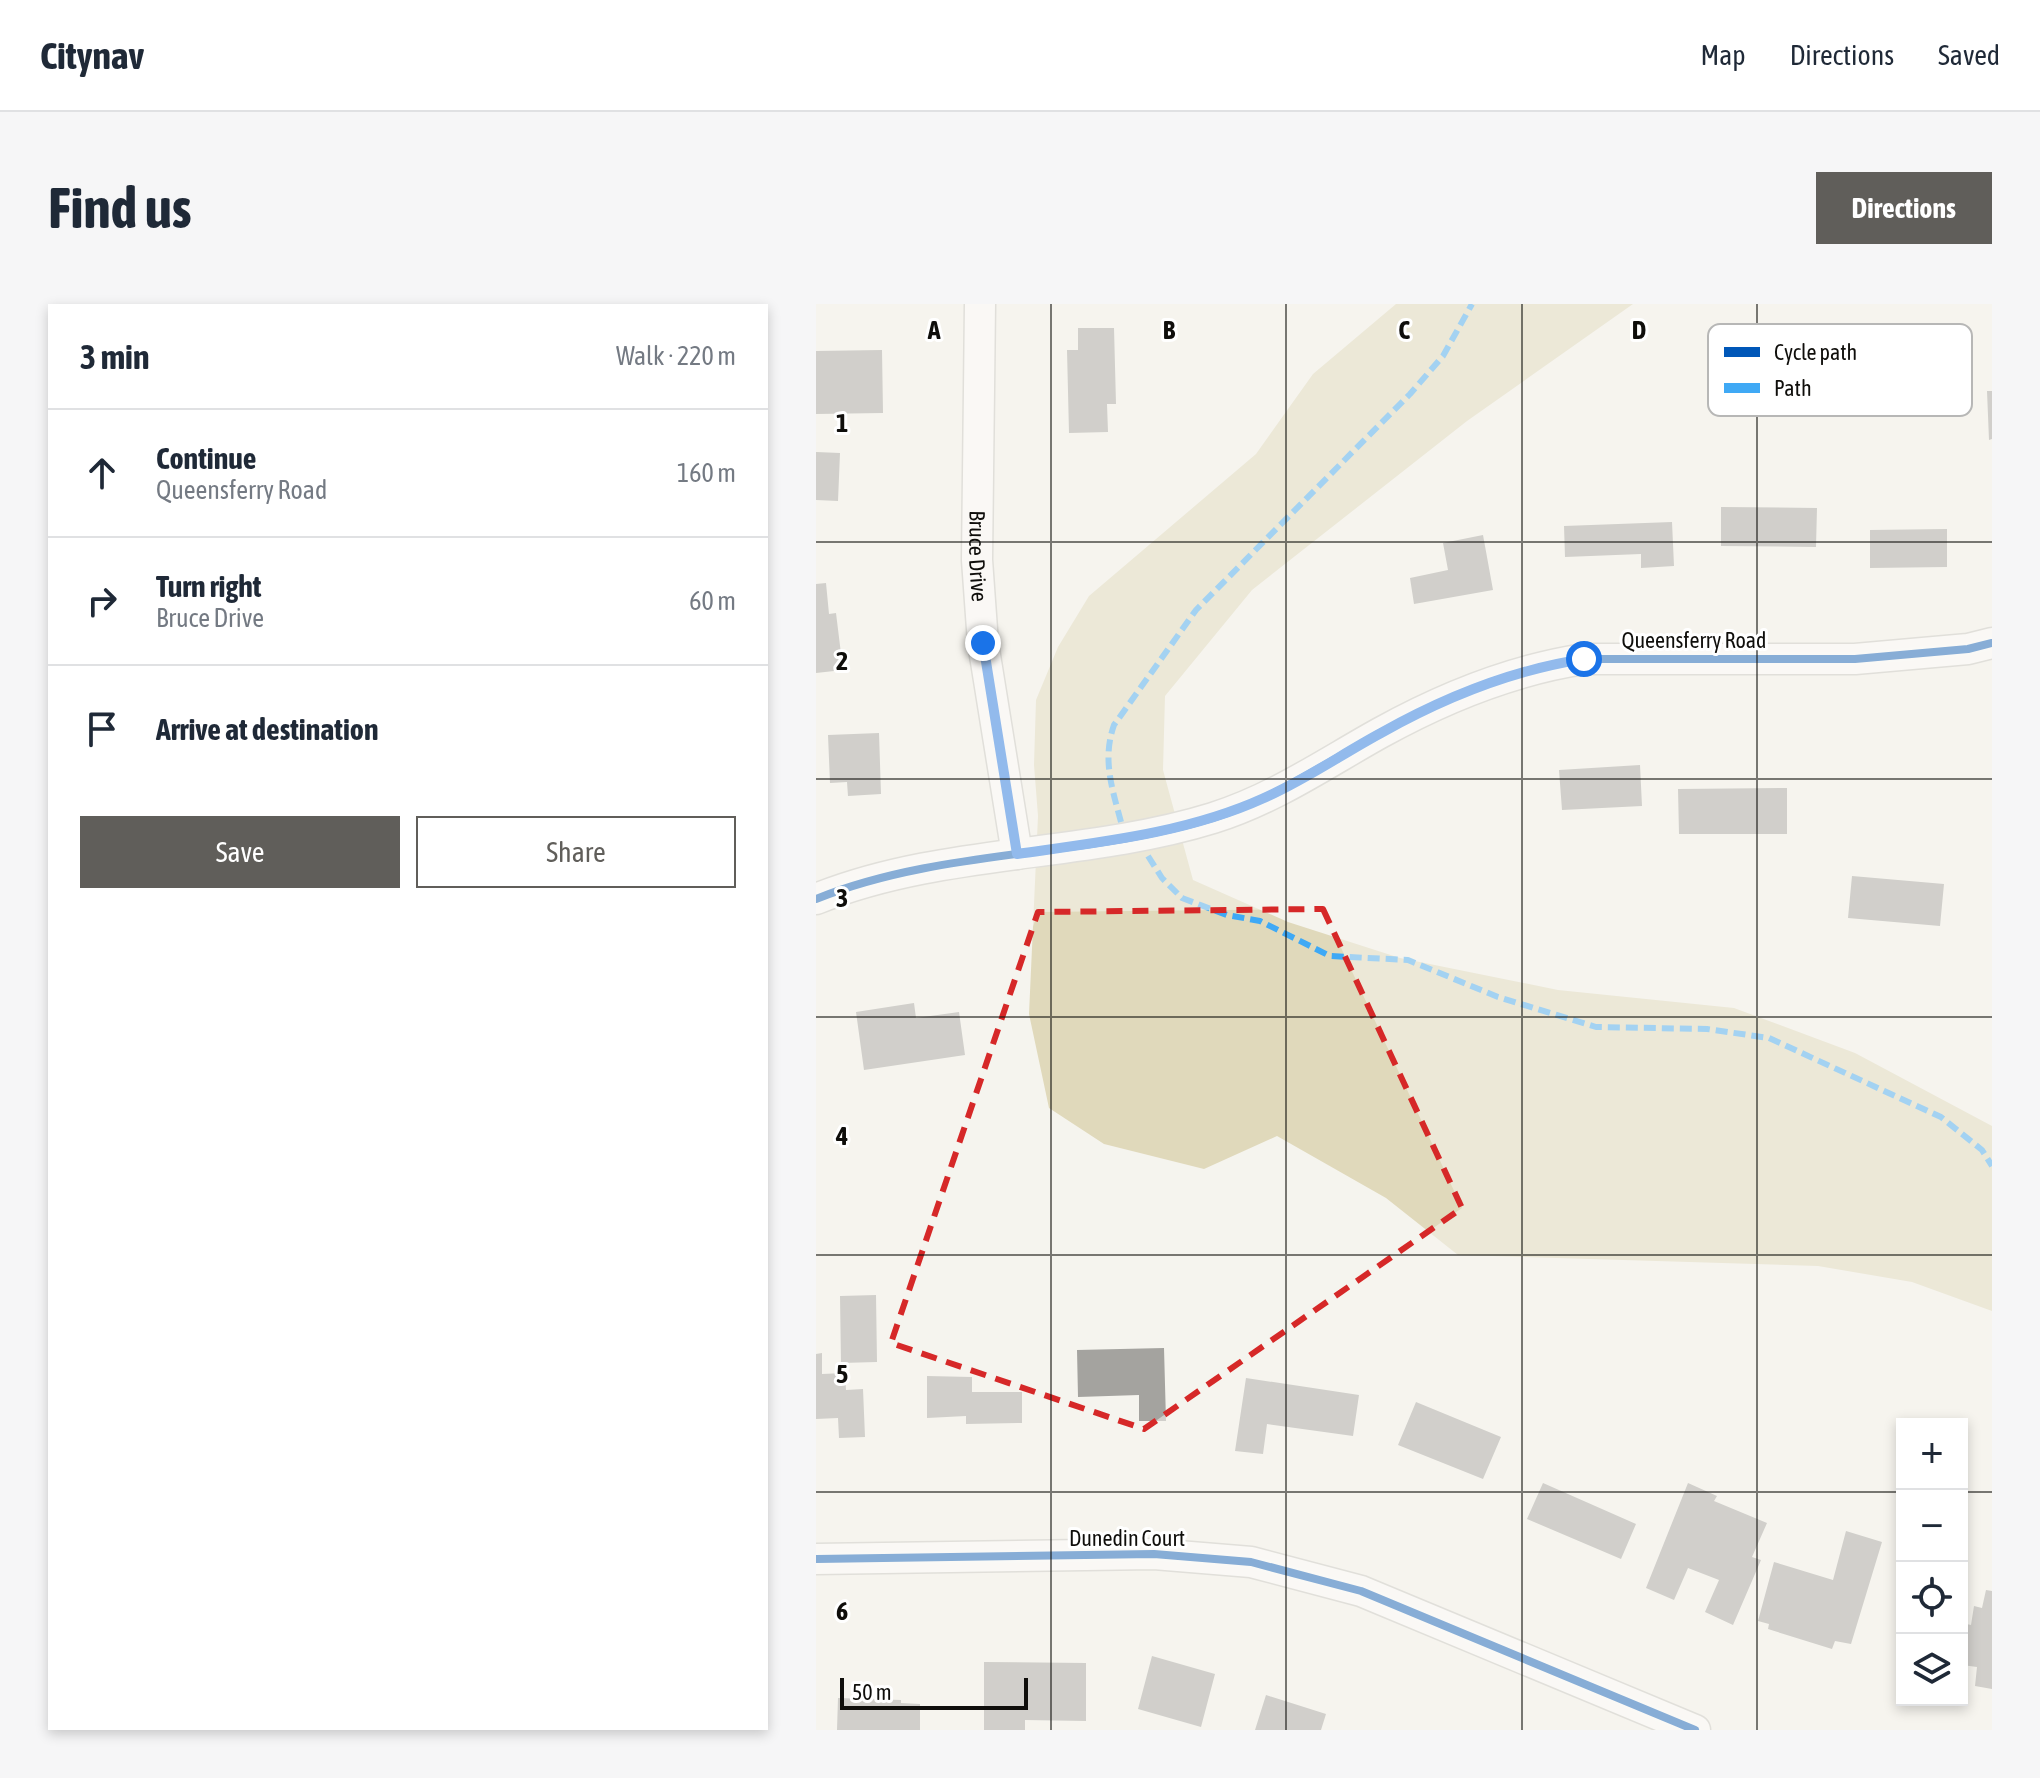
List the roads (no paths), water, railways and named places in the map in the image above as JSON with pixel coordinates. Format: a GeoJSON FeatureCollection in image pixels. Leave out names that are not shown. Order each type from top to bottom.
{"type":"FeatureCollection","features":[{"type":"Feature","properties":{"kind":"street","name":"Bruce Drive"},"geometry":{"type":"LineString","coordinates":[[980,304],[977,560],[982,630],[1017,854]]}},
{"type":"Feature","properties":{"kind":"street","name":"Queensferry Road"},"geometry":{"type":"LineString","coordinates":[[816,899],[868,882],[1017,854],[1132,838],[1214,818],[1264,798],[1448,699],[1488,682],[1551,664],[1584,659],[1855,659],[1968,649],[1992,643]]}},
{"type":"Feature","properties":{"kind":"street","name":"Dunedin Court"},"geometry":{"type":"LineString","coordinates":[[816,1559],[1154,1554],[1251,1562],[1361,1591],[1695,1730]]}}]}
